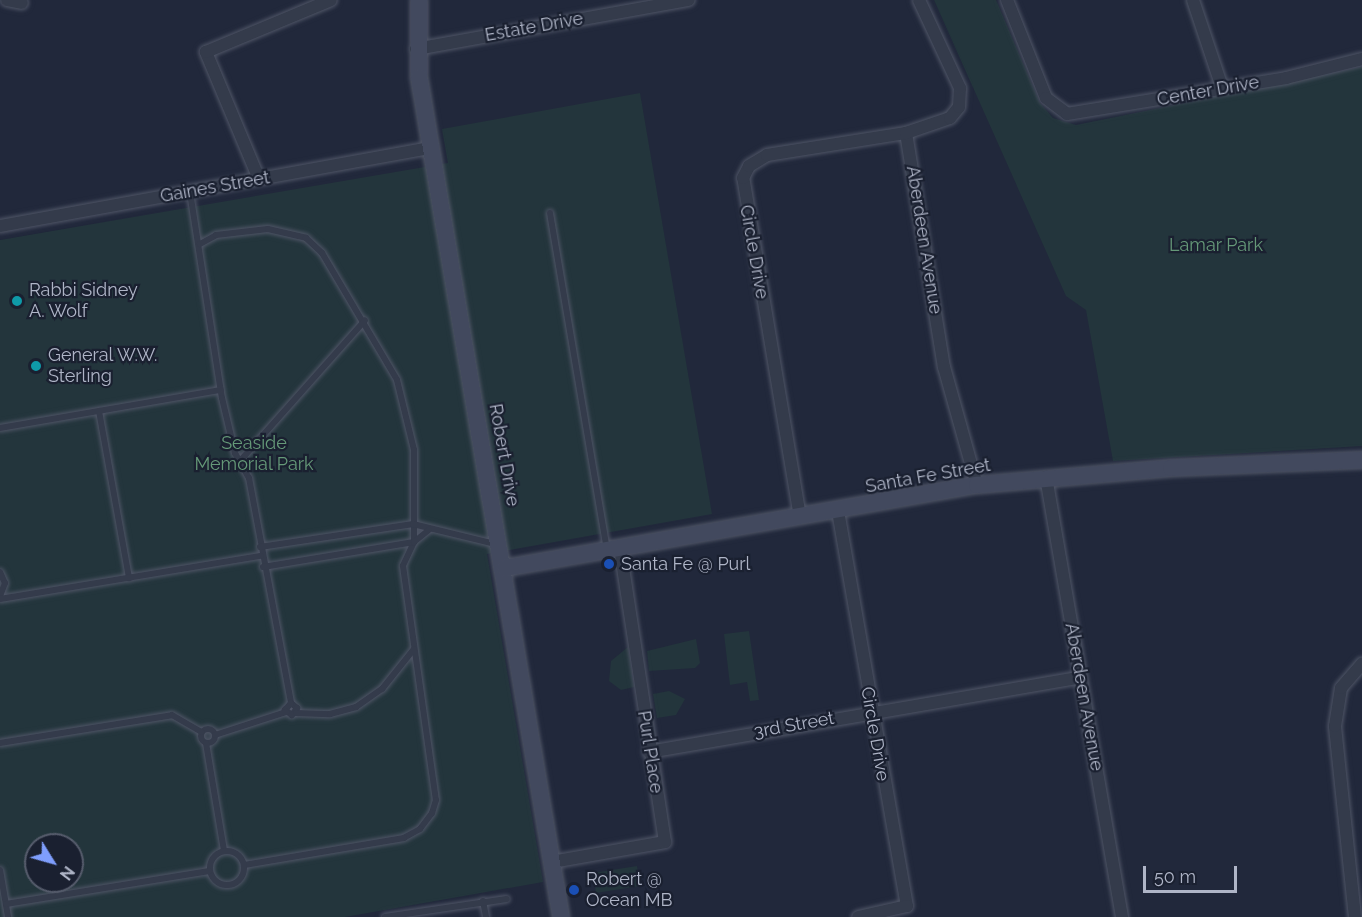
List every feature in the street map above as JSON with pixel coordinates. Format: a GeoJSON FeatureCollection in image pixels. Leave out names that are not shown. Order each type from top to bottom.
{"type":"FeatureCollection","features":[{"type":"Feature","properties":{"kind":"street"},"geometry":{"type":"LineString","coordinates":[[7,0],[22,3]]}},
{"type":"Feature","properties":{"kind":"street"},"geometry":{"type":"LineString","coordinates":[[259,179],[206,52],[331,0]]}},
{"type":"Feature","properties":{"kind":"street","name":"Robert Drive"},"geometry":{"type":"LineString","coordinates":[[419,0],[416,49],[430,148],[505,568],[561,917]]}},
{"type":"Feature","properties":{"kind":"street","name":"Estate Drive"},"geometry":{"type":"LineString","coordinates":[[416,49],[627,5],[689,0]]}},
{"type":"Feature","properties":{"kind":"street"},"geometry":{"type":"LineString","coordinates":[[906,133],[950,118],[959,107],[960,88],[919,0]]}},
{"type":"Feature","properties":{"kind":"street","name":"Center Drive"},"geometry":{"type":"LineString","coordinates":[[1007,0],[1054,108],[1077,116],[1362,59]]}},
{"type":"Feature","properties":{"kind":"street"},"geometry":{"type":"LineString","coordinates":[[1193,0],[1222,87]]}},
{"type":"Feature","properties":{"kind":"street","name":"Circle Drive"},"geometry":{"type":"LineString","coordinates":[[800,517],[743,189],[749,166],[767,155],[906,133]]}},
{"type":"Feature","properties":{"kind":"street","name":"Aberdeen Avenue"},"geometry":{"type":"LineString","coordinates":[[906,133],[944,367],[977,486]]}},
{"type":"Feature","properties":{"kind":"street","name":"Gaines Street"},"geometry":{"type":"LineString","coordinates":[[0,226],[430,148]]}},
{"type":"Feature","properties":{"kind":"street","name":"Santa Fe Street"},"geometry":{"type":"LineString","coordinates":[[505,568],[977,486],[1046,477],[1362,460]]}},
{"type":"Feature","properties":{"kind":"street","name":"Aberdeen Avenue"},"geometry":{"type":"LineString","coordinates":[[1046,477],[1122,917]]}},
{"type":"Feature","properties":{"kind":"street","name":"Circle Drive"},"geometry":{"type":"LineString","coordinates":[[838,511],[870,711],[907,906],[858,917]]}},
{"type":"Feature","properties":{"kind":"street","name":"Purl Place"},"geometry":{"type":"LineString","coordinates":[[552,862],[665,842],[613,549]]}},
{"type":"Feature","properties":{"kind":"street"},"geometry":{"type":"LineString","coordinates":[[1355,917],[1335,726],[1341,688],[1362,665]]}},
{"type":"Feature","properties":{"kind":"street","name":"3rd Street"},"geometry":{"type":"LineString","coordinates":[[650,752],[870,711],[1081,677]]}},
{"type":"Feature","properties":{"kind":"lane"},"geometry":{"type":"LineString","coordinates":[[190,191],[221,390],[240,461],[249,478],[260,556],[291,703],[296,713]]}},
{"type":"Feature","properties":{"kind":"lane"},"geometry":{"type":"LineString","coordinates":[[550,213],[613,549]]}},
{"type":"Feature","properties":{"kind":"lane"},"geometry":{"type":"LineString","coordinates":[[200,244],[216,235],[268,229],[306,238],[322,253],[365,320],[397,380],[410,421],[414,542],[403,567],[436,800],[420,829],[404,838],[244,865]]}},
{"type":"Feature","properties":{"kind":"lane"},"geometry":{"type":"LineString","coordinates":[[240,461],[365,320]]}},
{"type":"Feature","properties":{"kind":"lane"},"geometry":{"type":"LineString","coordinates":[[0,428],[221,390]]}},
{"type":"Feature","properties":{"kind":"lane"},"geometry":{"type":"LineString","coordinates":[[99,411],[129,578]]}},
{"type":"Feature","properties":{"kind":"lane"},"geometry":{"type":"LineString","coordinates":[[260,547],[414,524],[429,530],[452,531],[501,546]]}},
{"type":"Feature","properties":{"kind":"lane"},"geometry":{"type":"LineString","coordinates":[[263,567],[414,542],[429,530]]}},
{"type":"Feature","properties":{"kind":"lane"},"geometry":{"type":"LineString","coordinates":[[0,572],[5,583],[0,598],[260,556]]}},
{"type":"Feature","properties":{"kind":"lane"},"geometry":{"type":"LineString","coordinates":[[206,743],[214,735],[286,712],[330,714],[356,707],[382,689],[414,649]]}},
{"type":"Feature","properties":{"kind":"lane"},"geometry":{"type":"LineString","coordinates":[[286,712],[291,703]]}},
{"type":"Feature","properties":{"kind":"lane"},"geometry":{"type":"LineString","coordinates":[[0,742],[171,716],[202,732],[206,743],[224,851]]}},
{"type":"Feature","properties":{"kind":"lane"},"geometry":{"type":"LineString","coordinates":[[202,732],[209,729],[214,735]]}},
{"type":"Feature","properties":{"kind":"lane"},"geometry":{"type":"LineString","coordinates":[[224,851],[237,854],[244,865],[241,878],[229,885],[216,882],[209,871],[213,858],[224,851]]}},
{"type":"Feature","properties":{"kind":"lane"},"geometry":{"type":"LineString","coordinates":[[0,870],[8,917]]}},
{"type":"Feature","properties":{"kind":"lane"},"geometry":{"type":"LineString","coordinates":[[6,904],[209,871]]}},
{"type":"Feature","properties":{"kind":"lane"},"geometry":{"type":"LineString","coordinates":[[385,917],[507,899]]}},
{"type":"Feature","properties":{"kind":"lane"},"geometry":{"type":"LineString","coordinates":[[483,901],[486,917]]}},
{"type":"Feature","properties":{"kind":"green space","name":"Lamar Park"},"geometry":{"type":"Polygon","coordinates":[[[934,0],[996,0],[1040,103],[1053,118],[1076,125],[1362,67],[1362,446],[1113,461],[1086,310],[1066,296],[934,0]]]}},
{"type":"Feature","properties":{"kind":"green space","name":"Seaside Memorial Park"},"geometry":{"type":"Polygon","coordinates":[[[640,93],[712,514],[487,554],[543,882],[345,917],[0,917],[0,240],[448,163],[442,129],[640,93]]]}},
{"type":"Feature","properties":{"kind":"green space"},"geometry":{"type":"Polygon","coordinates":[[[749,631],[759,700],[750,701],[747,682],[730,685],[724,634],[749,631]]]}},
{"type":"Feature","properties":{"kind":"green space"},"geometry":{"type":"Polygon","coordinates":[[[696,639],[700,663],[695,668],[649,671],[647,651],[696,639]]]}},
{"type":"Feature","properties":{"kind":"green space"},"geometry":{"type":"Polygon","coordinates":[[[628,647],[634,687],[621,690],[609,681],[611,661],[628,647]]]}},
{"type":"Feature","properties":{"kind":"green space"},"geometry":{"type":"Polygon","coordinates":[[[669,691],[685,699],[676,715],[657,718],[653,694],[669,691]]]}},
{"type":"Feature","properties":{"kind":"green space"},"geometry":{"type":"Polygon","coordinates":[[[637,866],[640,886],[596,893],[593,873],[637,866]]]}},
{"type":"Feature","properties":{"kind":"place","name":"Rabbi Sidney A. Wolf"},"geometry":{"type":"Point","coordinates":[17,301]}},
{"type":"Feature","properties":{"kind":"place","name":"General W.W. Sterling"},"geometry":{"type":"Point","coordinates":[36,366]}},
{"type":"Feature","properties":{"kind":"place","name":"Santa Fe @ Purl"},"geometry":{"type":"Point","coordinates":[609,564]}},
{"type":"Feature","properties":{"kind":"place","name":"Robert @ Ocean MB"},"geometry":{"type":"Point","coordinates":[574,890]}}]}
